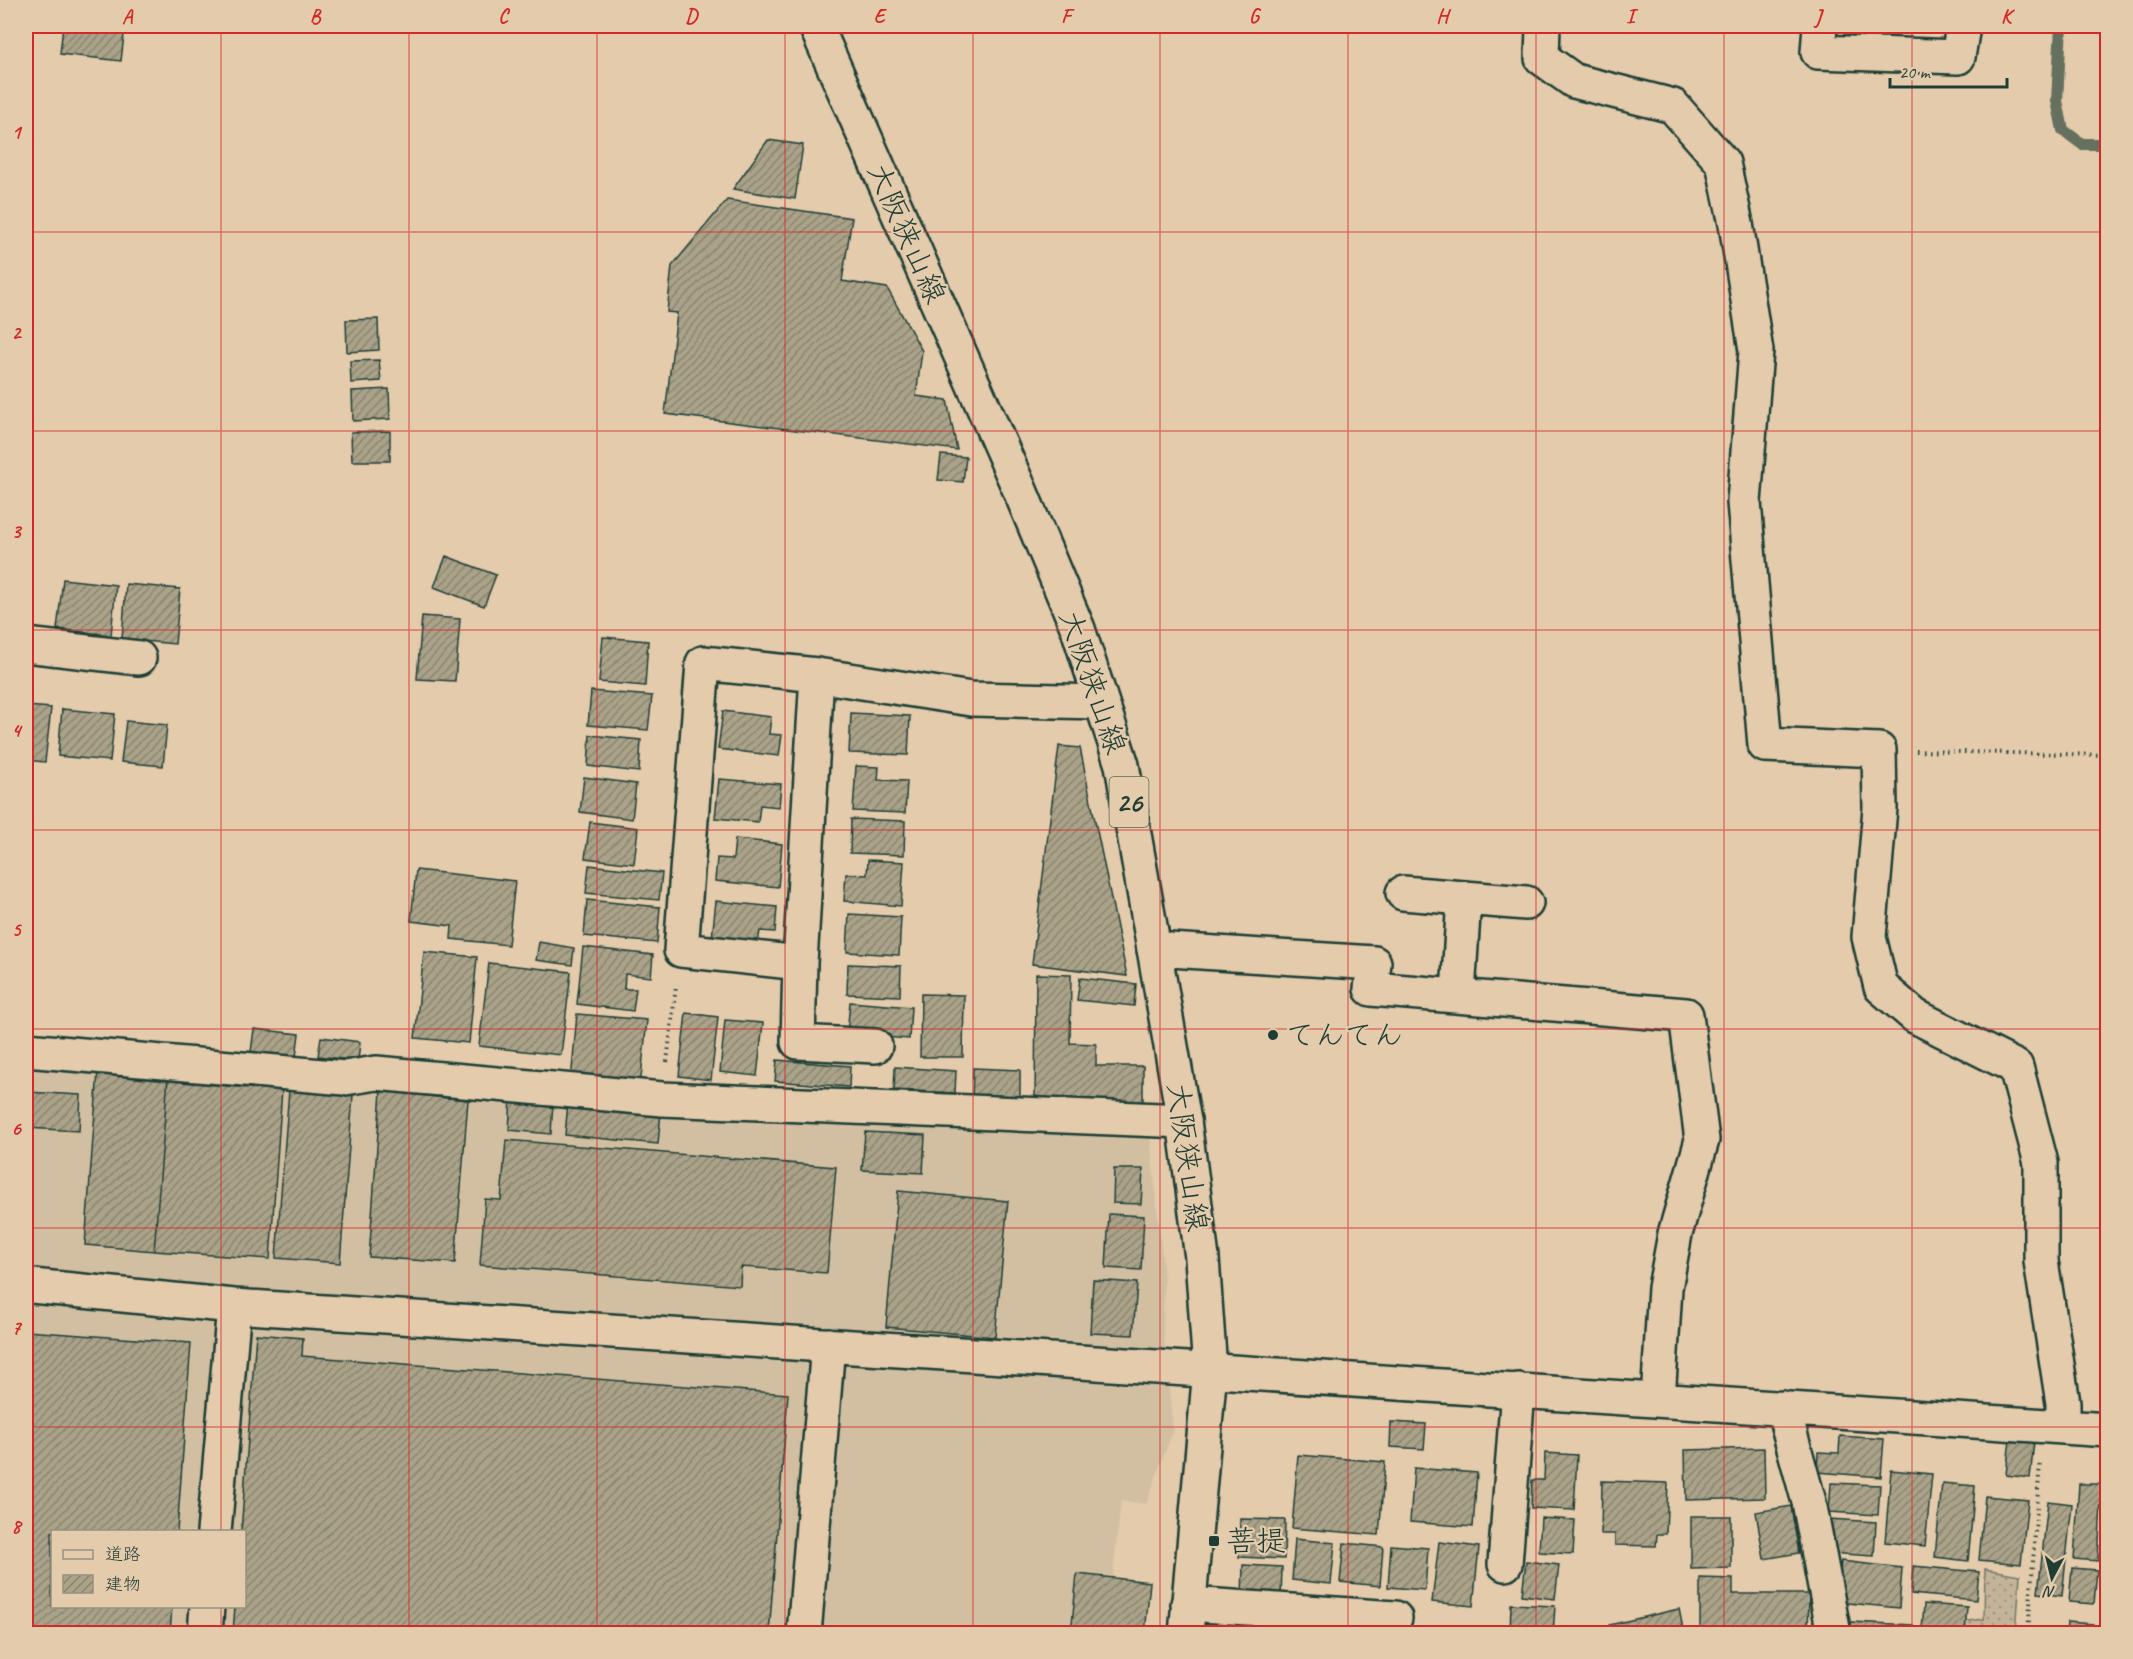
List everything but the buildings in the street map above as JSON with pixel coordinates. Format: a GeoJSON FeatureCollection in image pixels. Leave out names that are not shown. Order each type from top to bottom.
{"type":"FeatureCollection","features":[{"type":"Feature","properties":{"kind":"street","name":"大阪狭山線"},"geometry":{"type":"LineString","coordinates":[[816,26],[1019,488],[1077,629],[1122,765],[1184,1121],[1202,1258],[1210,1370],[1187,1619]]}},
{"type":"Feature","properties":{"kind":"street"},"geometry":{"type":"LineString","coordinates":[[1543,26],[1542,58],[1574,81],[1673,106],[1723,163],[1736,224],[1756,351],[1744,502],[1765,745],[1879,750],[1880,808],[1869,937],[1881,987],[1915,1016],[2016,1067],[2041,1163],[2041,1261],[2063,1403],[2053,1425]]}},
{"type":"Feature","properties":{"kind":"street"},"geometry":{"type":"LineString","coordinates":[[1820,26],[1818,52],[1958,57],[1963,26]]}},
{"type":"Feature","properties":{"kind":"street"},"geometry":{"type":"LineString","coordinates":[[26,645],[139,658]]}},
{"type":"Feature","properties":{"kind":"street"},"geometry":{"type":"LineString","coordinates":[[800,963],[681,950],[704,663],[817,675],[970,699],[1101,702]]}},
{"type":"Feature","properties":{"kind":"street"},"geometry":{"type":"LineString","coordinates":[[817,675],[800,963],[798,1042],[875,1046]]}},
{"type":"Feature","properties":{"kind":"street"},"geometry":{"type":"LineString","coordinates":[[1403,893],[1526,903]]}},
{"type":"Feature","properties":{"kind":"street"},"geometry":{"type":"LineString","coordinates":[[1458,994],[1464,898]]}},
{"type":"Feature","properties":{"kind":"street"},"geometry":{"type":"LineString","coordinates":[[1154,949],[1374,963],[1371,989],[1458,994],[1686,1014],[1702,1140],[1675,1234],[1665,1288],[1658,1400]]}},
{"type":"Feature","properties":{"kind":"street"},"geometry":{"type":"LineString","coordinates":[[26,1050],[345,1078],[376,1073],[662,1099],[1184,1121]]}},
{"type":"Feature","properties":{"kind":"street"},"geometry":{"type":"LineString","coordinates":[[32,1286],[234,1306],[2108,1430]]}},
{"type":"Feature","properties":{"kind":"street"},"geometry":{"type":"LineString","coordinates":[[214,1530],[234,1306]]}},
{"type":"Feature","properties":{"kind":"street"},"geometry":{"type":"LineString","coordinates":[[804,1634],[828,1345]]}},
{"type":"Feature","properties":{"kind":"street"},"geometry":{"type":"LineString","coordinates":[[1505,1564],[1518,1390]]}},
{"type":"Feature","properties":{"kind":"street"},"geometry":{"type":"LineString","coordinates":[[1783,1408],[1809,1502],[1834,1634]]}},
{"type":"Feature","properties":{"kind":"street"},"geometry":{"type":"LineString","coordinates":[[205,1634],[207,1608]]}},
{"type":"Feature","properties":{"kind":"street"},"geometry":{"type":"LineString","coordinates":[[1187,1619],[1395,1618]]}},
{"type":"Feature","properties":{"kind":"path"},"geometry":{"type":"LineString","coordinates":[[1879,750],[2108,755]]}},
{"type":"Feature","properties":{"kind":"path"},"geometry":{"type":"LineString","coordinates":[[662,1099],[681,950]]}},
{"type":"Feature","properties":{"kind":"path"},"geometry":{"type":"LineString","coordinates":[[2028,1634],[2053,1425]]}},
{"type":"Feature","properties":{"kind":"shaded area"},"geometry":{"type":"Polygon","coordinates":[[[26,1063],[1150,1135],[1164,1279],[1163,1328],[1173,1430],[1146,1504],[1121,1501],[1107,1633],[26,1633],[26,1063]]]}},
{"type":"Feature","properties":{"kind":"shaded area"},"geometry":{"type":"Polygon","coordinates":[[[1985,1569],[2020,1575],[2016,1633],[1942,1634],[1943,1624],[1984,1619],[1985,1569]]]}},
{"type":"Feature","properties":{"kind":"waterway"},"geometry":{"type":"LineString","coordinates":[[2061,26],[2057,101],[2063,130],[2082,144],[2108,144]]}},
{"type":"Feature","properties":{"kind":"place","name":"てんてん"},"geometry":{"type":"Point","coordinates":[1273,1035]}},
{"type":"Feature","properties":{"kind":"place","name":"菩提"},"geometry":{"type":"Point","coordinates":[1214,1541]}}]}
